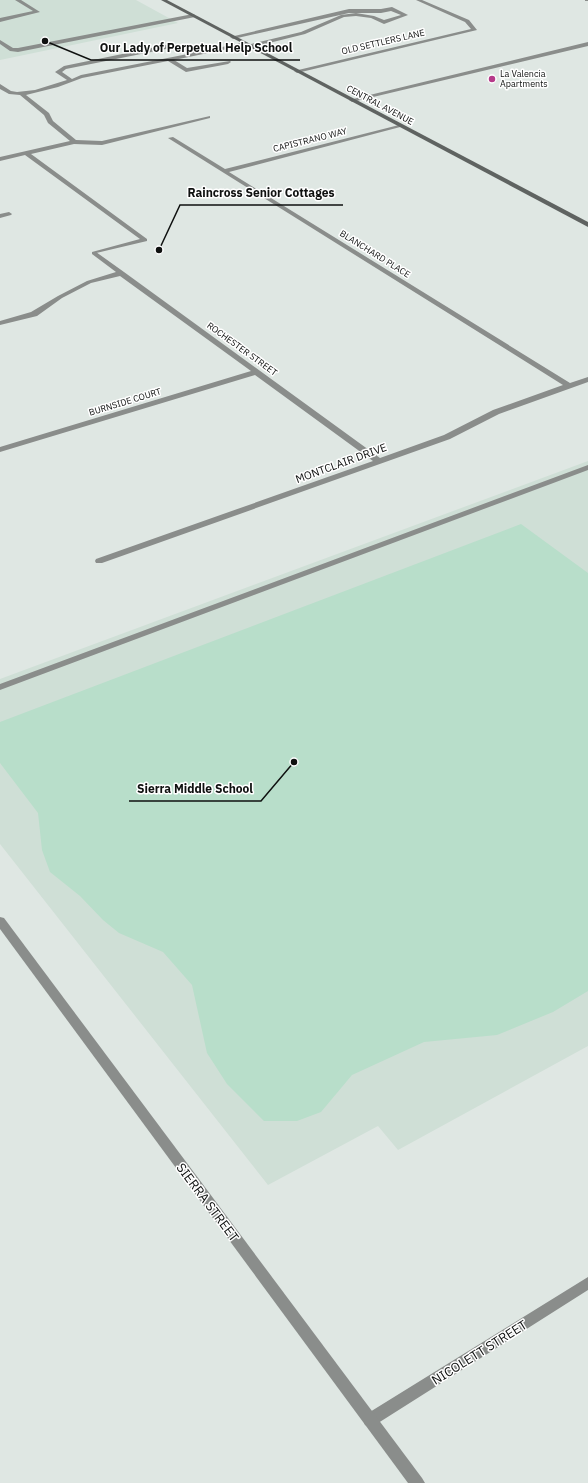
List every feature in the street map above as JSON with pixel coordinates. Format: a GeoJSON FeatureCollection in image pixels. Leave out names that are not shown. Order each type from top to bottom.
{"type":"FeatureCollection","features":[{"type":"Feature","properties":{"kind":"main road","name":"CENTRAL AVENUE"},"geometry":{"type":"LineString","coordinates":[[163,0],[588,225]]}},
{"type":"Feature","properties":{"kind":"street"},"geometry":{"type":"LineString","coordinates":[[0,20],[37,12],[16,0]]}},
{"type":"Feature","properties":{"kind":"street","name":"OLD SETTLERS LANE"},"geometry":{"type":"LineString","coordinates":[[297,71],[474,30],[467,21],[418,0]]}},
{"type":"Feature","properties":{"kind":"street"},"geometry":{"type":"LineString","coordinates":[[0,86],[9,92],[21,93],[72,81],[81,77],[304,33],[343,16],[356,14],[372,17],[384,22],[406,15],[392,9],[381,11],[349,11],[233,37]]}},
{"type":"Feature","properties":{"kind":"street"},"geometry":{"type":"LineString","coordinates":[[0,42],[12,50],[18,50],[193,16]]}},
{"type":"Feature","properties":{"kind":"street"},"geometry":{"type":"LineString","coordinates":[[352,100],[588,44]]}},
{"type":"Feature","properties":{"kind":"street"},"geometry":{"type":"LineString","coordinates":[[72,81],[58,72],[64,68],[171,46],[183,47],[198,53]]}},
{"type":"Feature","properties":{"kind":"street"},"geometry":{"type":"LineString","coordinates":[[169,59],[186,70],[228,62]]}},
{"type":"Feature","properties":{"kind":"street"},"geometry":{"type":"LineString","coordinates":[[21,93],[48,114],[50,122],[74,142]]}},
{"type":"Feature","properties":{"kind":"street"},"geometry":{"type":"LineString","coordinates":[[0,159],[74,142],[102,143],[208,117]]}},
{"type":"Feature","properties":{"kind":"street","name":"CAPISTRANO WAY"},"geometry":{"type":"LineString","coordinates":[[225,171],[401,126]]}},
{"type":"Feature","properties":{"kind":"street","name":"BLANCHARD PLACE"},"geometry":{"type":"LineString","coordinates":[[171,138],[568,385]]}},
{"type":"Feature","properties":{"kind":"street","name":"ROCHESTER STREET"},"geometry":{"type":"LineString","coordinates":[[26,152],[145,240],[94,253],[378,461]]}},
{"type":"Feature","properties":{"kind":"street"},"geometry":{"type":"LineString","coordinates":[[0,216],[9,214]]}},
{"type":"Feature","properties":{"kind":"street"},"geometry":{"type":"LineString","coordinates":[[0,324],[34,314],[60,297],[89,282],[122,273]]}},
{"type":"Feature","properties":{"kind":"street","name":"BURNSIDE COURT"},"geometry":{"type":"LineString","coordinates":[[0,450],[256,372]]}},
{"type":"Feature","properties":{"kind":"street","name":"MONTCLAIR DRIVE"},"geometry":{"type":"LineString","coordinates":[[99,561],[447,437],[496,412],[588,378]]}},
{"type":"Feature","properties":{"kind":"street"},"geometry":{"type":"LineString","coordinates":[[0,687],[588,467]]}},
{"type":"Feature","properties":{"kind":"street","name":"SIERRA STREET"},"geometry":{"type":"LineString","coordinates":[[2,927],[417,1483]]}},
{"type":"Feature","properties":{"kind":"street","name":"NICOLETT STREET"},"geometry":{"type":"LineString","coordinates":[[370,1420],[588,1283]]}},
{"type":"Feature","properties":{"kind":"shaded area"},"geometry":{"type":"Polygon","coordinates":[[[0,0],[136,0],[178,23],[0,60],[0,0]]]}},
{"type":"Feature","properties":{"kind":"shaded area"},"geometry":{"type":"Polygon","coordinates":[[[588,461],[588,1046],[398,1150],[378,1126],[268,1185],[0,844],[0,679],[588,461]]]}},
{"type":"Feature","properties":{"kind":"green space"},"geometry":{"type":"Polygon","coordinates":[[[521,524],[588,573],[588,991],[553,1012],[497,1035],[424,1042],[352,1075],[321,1112],[297,1121],[264,1121],[227,1084],[207,1053],[192,985],[163,952],[119,933],[103,920],[80,896],[50,872],[42,850],[38,813],[0,763],[0,722],[521,524]]]}},
{"type":"Feature","properties":{"kind":"place","name":"Our Lady of Perpetual Help School"},"geometry":{"type":"Point","coordinates":[45,41]}},
{"type":"Feature","properties":{"kind":"place","name":"La Valencia Apartments"},"geometry":{"type":"Point","coordinates":[492,79]}},
{"type":"Feature","properties":{"kind":"place","name":"Raincross Senior Cottages"},"geometry":{"type":"Point","coordinates":[159,250]}},
{"type":"Feature","properties":{"kind":"place","name":"Sierra Middle School"},"geometry":{"type":"Point","coordinates":[294,762]}}]}
